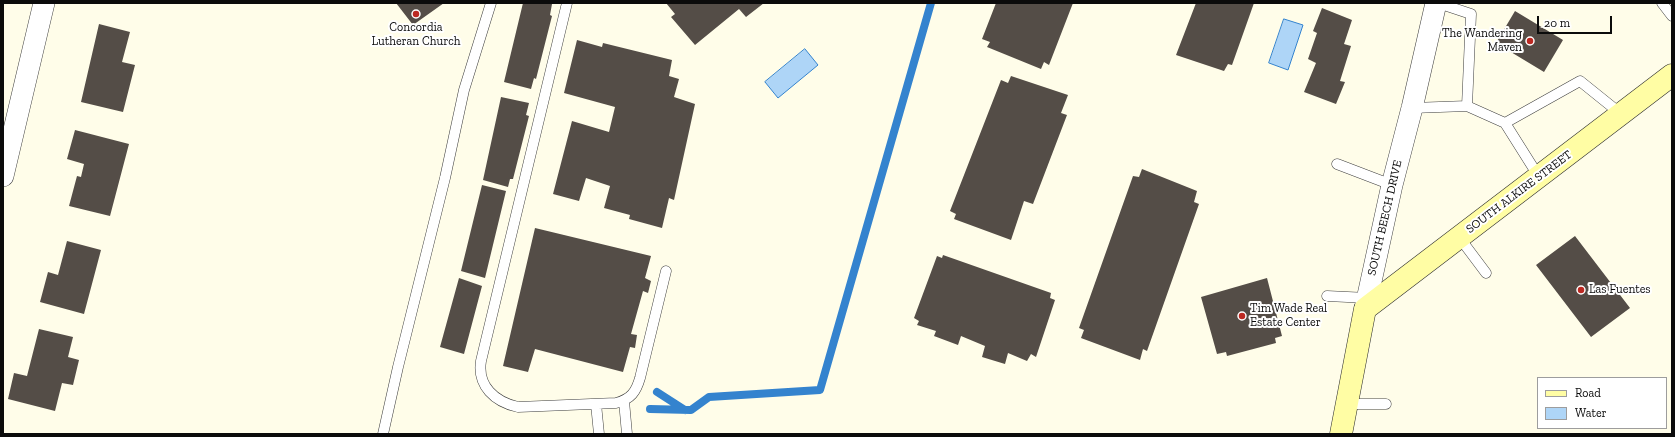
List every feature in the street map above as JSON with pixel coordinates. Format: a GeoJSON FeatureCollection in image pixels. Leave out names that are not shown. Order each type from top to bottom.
{"type":"FeatureCollection","features":[{"type":"Feature","properties":{"kind":"street"},"geometry":{"type":"LineString","coordinates":[[3,176],[44,3]]}},
{"type":"Feature","properties":{"kind":"street","name":"SOUTH BEECH DRIVE"},"geometry":{"type":"LineString","coordinates":[[1341,434],[1366,303],[1392,185],[1437,3]]}},
{"type":"Feature","properties":{"kind":"street","name":"SOUTH ALKIRE STREET"},"geometry":{"type":"LineString","coordinates":[[1366,303],[1459,237],[1672,75]]}},
{"type":"Feature","properties":{"kind":"lane"},"geometry":{"type":"LineString","coordinates":[[383,434],[445,178],[464,90],[491,3]]}},
{"type":"Feature","properties":{"kind":"lane"},"geometry":{"type":"LineString","coordinates":[[567,3],[481,361],[480,375],[483,383],[496,398],[509,405],[518,407],[616,403],[631,397],[639,383],[666,271]]}},
{"type":"Feature","properties":{"kind":"lane"},"geometry":{"type":"LineString","coordinates":[[1437,3],[1471,14],[1466,106]]}},
{"type":"Feature","properties":{"kind":"lane"},"geometry":{"type":"LineString","coordinates":[[1662,3],[1672,16]]}},
{"type":"Feature","properties":{"kind":"lane"},"geometry":{"type":"LineString","coordinates":[[1505,123],[1580,81],[1621,114]]}},
{"type":"Feature","properties":{"kind":"lane"},"geometry":{"type":"LineString","coordinates":[[1412,108],[1466,106],[1505,123],[1539,177]]}},
{"type":"Feature","properties":{"kind":"lane"},"geometry":{"type":"LineString","coordinates":[[1336,164],[1392,185]]}},
{"type":"Feature","properties":{"kind":"lane"},"geometry":{"type":"LineString","coordinates":[[1459,237],[1486,273]]}},
{"type":"Feature","properties":{"kind":"lane"},"geometry":{"type":"LineString","coordinates":[[1327,296],[1366,303]]}},
{"type":"Feature","properties":{"kind":"lane"},"geometry":{"type":"LineString","coordinates":[[624,401],[627,434]]}},
{"type":"Feature","properties":{"kind":"lane"},"geometry":{"type":"LineString","coordinates":[[596,404],[599,434]]}},
{"type":"Feature","properties":{"kind":"lane"},"geometry":{"type":"LineString","coordinates":[[1346,404],[1386,404]]}},
{"type":"Feature","properties":{"kind":"water"},"geometry":{"type":"Polygon","coordinates":[[[1284,19],[1303,25],[1288,70],[1269,63],[1284,19]]]}},
{"type":"Feature","properties":{"kind":"water"},"geometry":{"type":"Polygon","coordinates":[[[805,49],[818,65],[778,98],[765,82],[805,49]]]}},
{"type":"Feature","properties":{"kind":"building","name":"Concordia Lutheran Church"},"geometry":{"type":"Polygon","coordinates":[[[396,3],[444,3],[413,25],[396,3]]]}},
{"type":"Feature","properties":{"kind":"building"},"geometry":{"type":"Polygon","coordinates":[[[523,3],[552,4],[550,15],[552,16],[536,79],[534,78],[531,89],[504,82],[523,3]]]}},
{"type":"Feature","properties":{"kind":"building"},"geometry":{"type":"Polygon","coordinates":[[[666,3],[764,3],[746,17],[739,9],[695,45],[671,17],[675,14],[666,3]]]}},
{"type":"Feature","properties":{"kind":"building"},"geometry":{"type":"Polygon","coordinates":[[[996,3],[1073,3],[1049,65],[1044,62],[1041,69],[987,47],[990,42],[982,39],[996,3]]]}},
{"type":"Feature","properties":{"kind":"building"},"geometry":{"type":"Polygon","coordinates":[[[1196,3],[1254,3],[1232,65],[1228,64],[1224,71],[1176,55],[1196,3]]]}},
{"type":"Feature","properties":{"kind":"building"},"geometry":{"type":"Polygon","coordinates":[[[1322,8],[1352,20],[1344,44],[1351,46],[1340,81],[1345,82],[1336,104],[1304,92],[1316,63],[1308,59],[1317,33],[1313,31],[1322,8]]]}},
{"type":"Feature","properties":{"kind":"building","name":"The Wandering Maven"},"geometry":{"type":"Polygon","coordinates":[[[1515,11],[1563,40],[1544,72],[1496,43],[1515,11]]]}},
{"type":"Feature","properties":{"kind":"building"},"geometry":{"type":"Polygon","coordinates":[[[99,24],[130,32],[122,62],[135,65],[123,112],[81,102],[99,24]]]}},
{"type":"Feature","properties":{"kind":"building"},"geometry":{"type":"Polygon","coordinates":[[[577,40],[602,47],[603,43],[672,60],[669,76],[679,79],[674,97],[695,104],[674,200],[669,198],[662,228],[629,219],[630,215],[604,208],[610,186],[586,178],[579,201],[553,194],[572,121],[609,132],[615,107],[564,93],[577,40]]]}},
{"type":"Feature","properties":{"kind":"building"},"geometry":{"type":"Polygon","coordinates":[[[1011,76],[1068,95],[1061,113],[1067,115],[1033,204],[1024,201],[1011,240],[954,219],[956,214],[950,211],[1001,80],[1008,83],[1011,76]]]}},
{"type":"Feature","properties":{"kind":"building"},"geometry":{"type":"Polygon","coordinates":[[[501,97],[529,103],[526,115],[529,116],[513,179],[510,179],[508,187],[483,180],[501,97]]]}},
{"type":"Feature","properties":{"kind":"building"},"geometry":{"type":"Polygon","coordinates":[[[75,130],[129,144],[110,216],[69,206],[77,176],[81,177],[84,164],[67,159],[75,130]]]}},
{"type":"Feature","properties":{"kind":"building"},"geometry":{"type":"Polygon","coordinates":[[[1142,169],[1197,191],[1194,202],[1199,204],[1147,351],[1143,349],[1140,360],[1081,338],[1084,330],[1079,328],[1133,176],[1139,177],[1142,169]]]}},
{"type":"Feature","properties":{"kind":"building"},"geometry":{"type":"Polygon","coordinates":[[[482,185],[506,191],[485,278],[461,271],[482,185]]]}},
{"type":"Feature","properties":{"kind":"building"},"geometry":{"type":"Polygon","coordinates":[[[535,228],[651,256],[645,278],[651,281],[648,293],[643,291],[631,334],[637,335],[635,348],[630,347],[623,372],[535,349],[528,372],[503,366],[535,228]]]}},
{"type":"Feature","properties":{"kind":"building"},"geometry":{"type":"Polygon","coordinates":[[[1575,236],[1630,308],[1591,337],[1536,265],[1575,236]]]}},
{"type":"Feature","properties":{"kind":"building"},"geometry":{"type":"Polygon","coordinates":[[[67,241],[101,250],[84,314],[40,302],[48,272],[58,275],[67,241]]]}},
{"type":"Feature","properties":{"kind":"building"},"geometry":{"type":"Polygon","coordinates":[[[943,255],[1051,293],[1050,298],[1055,300],[1036,357],[1031,354],[1027,361],[1008,353],[1005,364],[982,357],[985,346],[961,336],[958,345],[934,336],[936,331],[917,325],[919,321],[914,318],[937,256],[942,258],[943,255]]]}},
{"type":"Feature","properties":{"kind":"building"},"geometry":{"type":"Polygon","coordinates":[[[459,278],[482,286],[464,354],[440,347],[459,278]]]}},
{"type":"Feature","properties":{"kind":"building","name":"Tim Wade Real Estate Center"},"geometry":{"type":"Polygon","coordinates":[[[1267,278],[1282,336],[1275,338],[1276,343],[1227,356],[1226,352],[1217,354],[1201,297],[1267,278]]]}},
{"type":"Feature","properties":{"kind":"building"},"geometry":{"type":"Polygon","coordinates":[[[39,329],[73,337],[68,357],[79,360],[73,385],[62,383],[55,411],[8,399],[14,373],[27,376],[39,329]]]}},
{"type":"Feature","properties":{"kind":"waterway"},"geometry":{"type":"LineString","coordinates":[[650,409],[691,410],[709,397],[820,390],[931,3]]}},
{"type":"Feature","properties":{"kind":"waterway"},"geometry":{"type":"LineString","coordinates":[[657,392],[685,410]]}},
{"type":"Feature","properties":{"kind":"place","name":"Concordia Lutheran Church"},"geometry":{"type":"Point","coordinates":[416,14]}},
{"type":"Feature","properties":{"kind":"place","name":"The Wandering Maven"},"geometry":{"type":"Point","coordinates":[1530,41]}},
{"type":"Feature","properties":{"kind":"place","name":"Las Fuentes"},"geometry":{"type":"Point","coordinates":[1581,290]}},
{"type":"Feature","properties":{"kind":"place","name":"Tim Wade Real Estate Center"},"geometry":{"type":"Point","coordinates":[1242,316]}}]}
